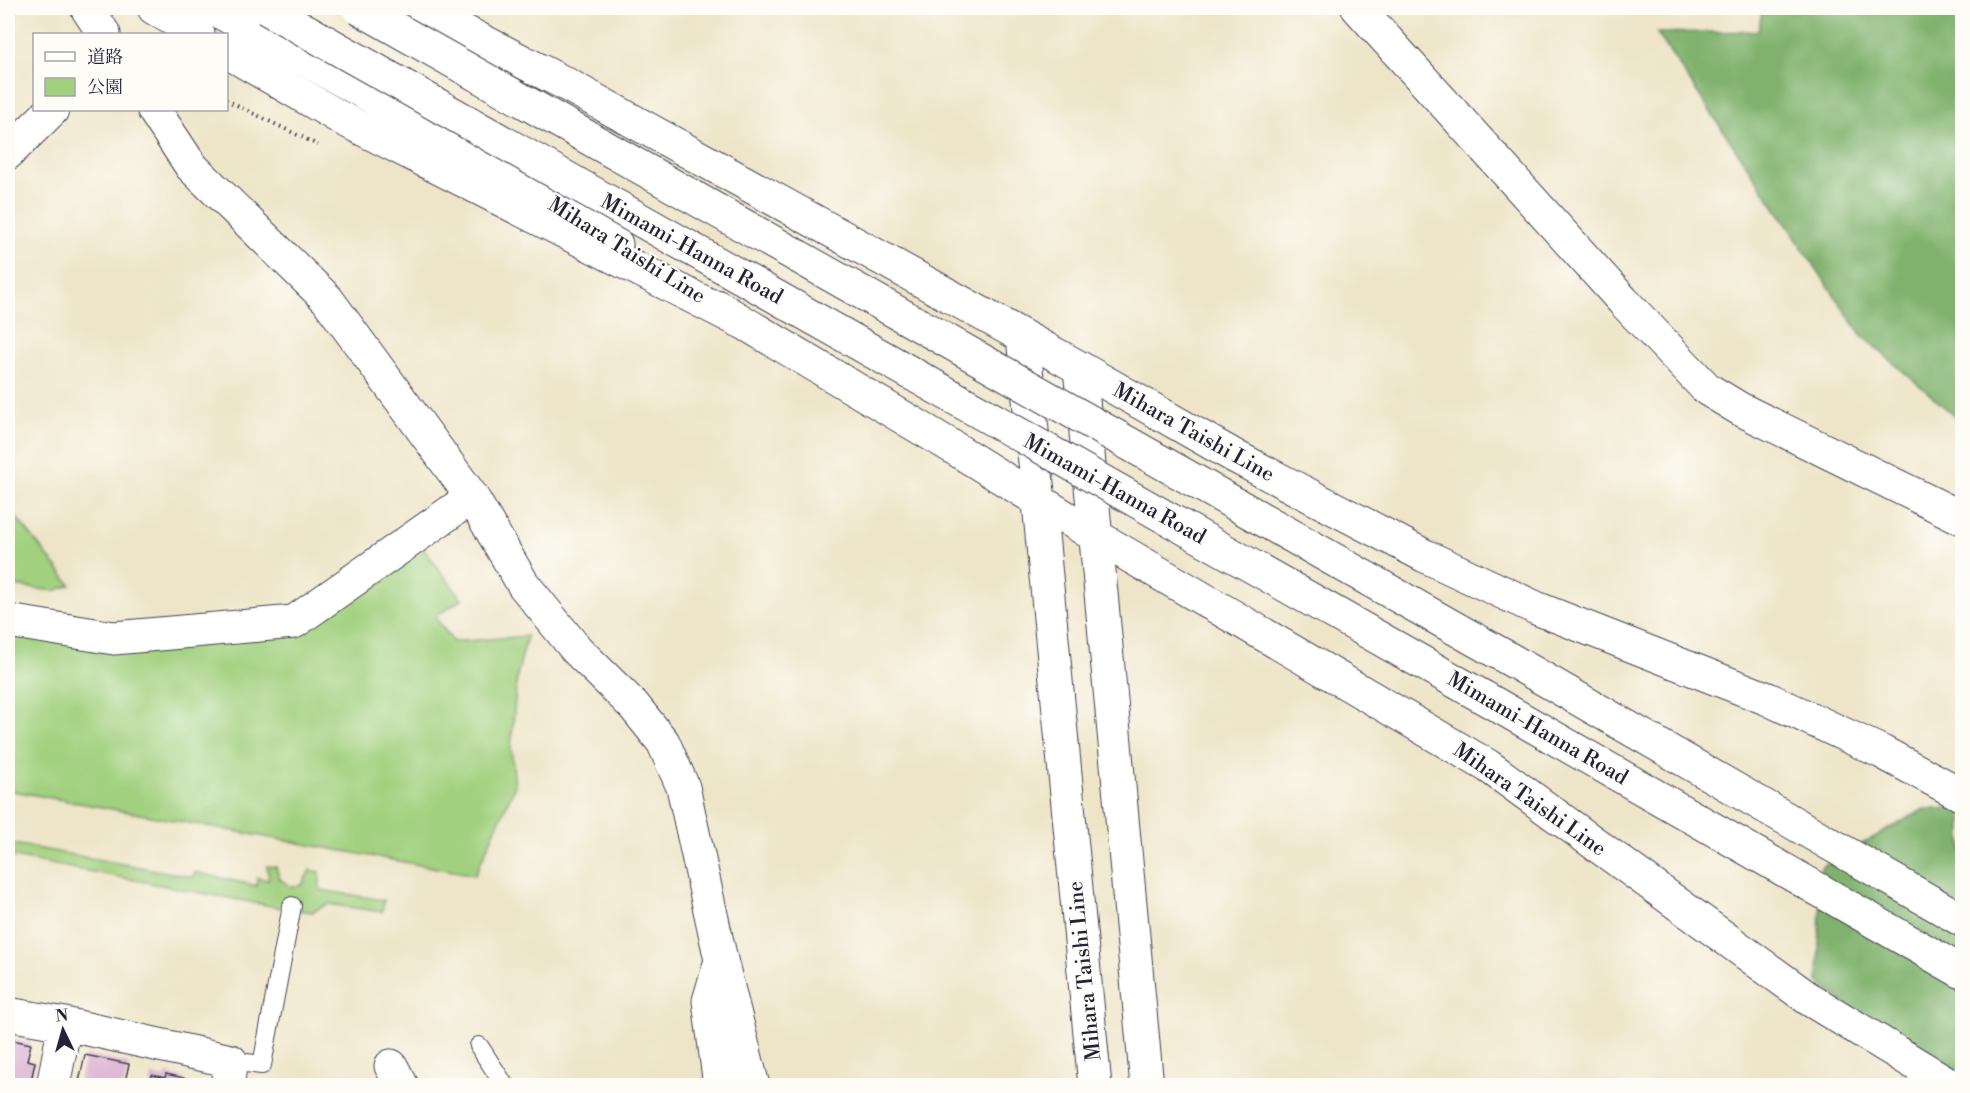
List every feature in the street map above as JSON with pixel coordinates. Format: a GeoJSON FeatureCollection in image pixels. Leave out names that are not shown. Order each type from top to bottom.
{"type":"FeatureCollection","features":[{"type":"Feature","properties":{"kind":"main road"},"geometry":{"type":"LineString","coordinates":[[87,8],[103,33]]}},
{"type":"Feature","properties":{"kind":"main road"},"geometry":{"type":"LineString","coordinates":[[154,8],[196,33]]}},
{"type":"Feature","properties":{"kind":"main road","name":"Mihara Taishi Line"},"geometry":{"type":"LineString","coordinates":[[213,8],[452,141],[740,321],[1038,499],[1094,535],[1488,766],[1809,999],[1952,1086]]}},
{"type":"Feature","properties":{"kind":"main road","name":"Mimami-Hanna Road"},"geometry":{"type":"LineString","coordinates":[[266,8],[1483,697],[1962,972]]}},
{"type":"Feature","properties":{"kind":"main road"},"geometry":{"type":"LineString","coordinates":[[359,8],[1504,656],[1962,920]]}},
{"type":"Feature","properties":{"kind":"main road"},"geometry":{"type":"LineString","coordinates":[[1358,8],[1707,389],[1740,409],[1962,518]]}},
{"type":"Feature","properties":{"kind":"main road","name":"Mihara Taishi Line"},"geometry":{"type":"LineString","coordinates":[[425,10],[577,90],[1080,368],[1236,457],[1425,556],[1536,608],[1768,699],[1882,752],[1962,795]]}},
{"type":"Feature","properties":{"kind":"main road"},"geometry":{"type":"LineString","coordinates":[[228,52],[339,117],[740,321]]}},
{"type":"Feature","properties":{"kind":"main road"},"geometry":{"type":"LineString","coordinates":[[8,153],[51,111]]}},
{"type":"Feature","properties":{"kind":"main road"},"geometry":{"type":"LineString","coordinates":[[155,111],[191,166],[327,299],[472,497],[523,584],[576,649],[634,706],[663,742],[683,787],[721,960],[753,1086]]}},
{"type":"Feature","properties":{"kind":"main road","name":"Mihara Taishi Line"},"geometry":{"type":"LineString","coordinates":[[1023,337],[1095,1086]]}},
{"type":"Feature","properties":{"kind":"main road","name":"Mihara Taishi Line"},"geometry":{"type":"LineString","coordinates":[[1080,368],[1147,1086]]}},
{"type":"Feature","properties":{"kind":"main road"},"geometry":{"type":"LineString","coordinates":[[8,621],[114,638],[294,622],[472,497]]}},
{"type":"Feature","properties":{"kind":"main road"},"geometry":{"type":"LineString","coordinates":[[720,1086],[709,1002],[721,960]]}},
{"type":"Feature","properties":{"kind":"main road"},"geometry":{"type":"LineString","coordinates":[[8,1014],[65,1024],[229,1073]]}},
{"type":"Feature","properties":{"kind":"main road"},"geometry":{"type":"LineString","coordinates":[[53,1086],[65,1024]]}},
{"type":"Feature","properties":{"kind":"lane"},"geometry":{"type":"LineString","coordinates":[[229,1073],[262,1065],[292,906]]}},
{"type":"Feature","properties":{"kind":"lane"},"geometry":{"type":"LineString","coordinates":[[478,1046],[505,1086]]}},
{"type":"Feature","properties":{"kind":"green space"},"geometry":{"type":"Polygon","coordinates":[[[1763,8],[1962,8],[1962,422],[1862,336],[1657,33],[1758,31],[1763,8]]]}},
{"type":"Feature","properties":{"kind":"green space"},"geometry":{"type":"Polygon","coordinates":[[[8,507],[71,585],[54,591],[8,585],[8,507]]]}},
{"type":"Feature","properties":{"kind":"green space"},"geometry":{"type":"Polygon","coordinates":[[[419,543],[462,599],[435,617],[453,642],[527,636],[517,676],[511,747],[515,786],[475,875],[8,790],[8,635],[297,635],[419,543]]]}},
{"type":"Feature","properties":{"kind":"green space"},"geometry":{"type":"Polygon","coordinates":[[[1962,808],[1962,1085],[1949,1085],[1818,982],[1821,867],[1924,809],[1962,808]]]}},
{"type":"Feature","properties":{"kind":"green space"},"geometry":{"type":"Polygon","coordinates":[[[8,843],[193,877],[195,872],[257,886],[257,878],[269,880],[267,866],[276,867],[280,879],[291,887],[302,885],[310,870],[320,872],[320,890],[384,900],[382,912],[328,904],[312,912],[276,907],[8,856],[8,843]]]}},
{"type":"Feature","properties":{"kind":"building"},"geometry":{"type":"Polygon","coordinates":[[[8,1039],[31,1044],[27,1060],[35,1062],[30,1086],[8,1086],[8,1039]]]}},
{"type":"Feature","properties":{"kind":"building"},"geometry":{"type":"Polygon","coordinates":[[[85,1055],[129,1064],[124,1086],[78,1086],[85,1055]]]}},
{"type":"Feature","properties":{"kind":"building"},"geometry":{"type":"Polygon","coordinates":[[[166,1074],[184,1078],[183,1082],[198,1086],[150,1086],[152,1075],[165,1078],[166,1074]]]}}]}
